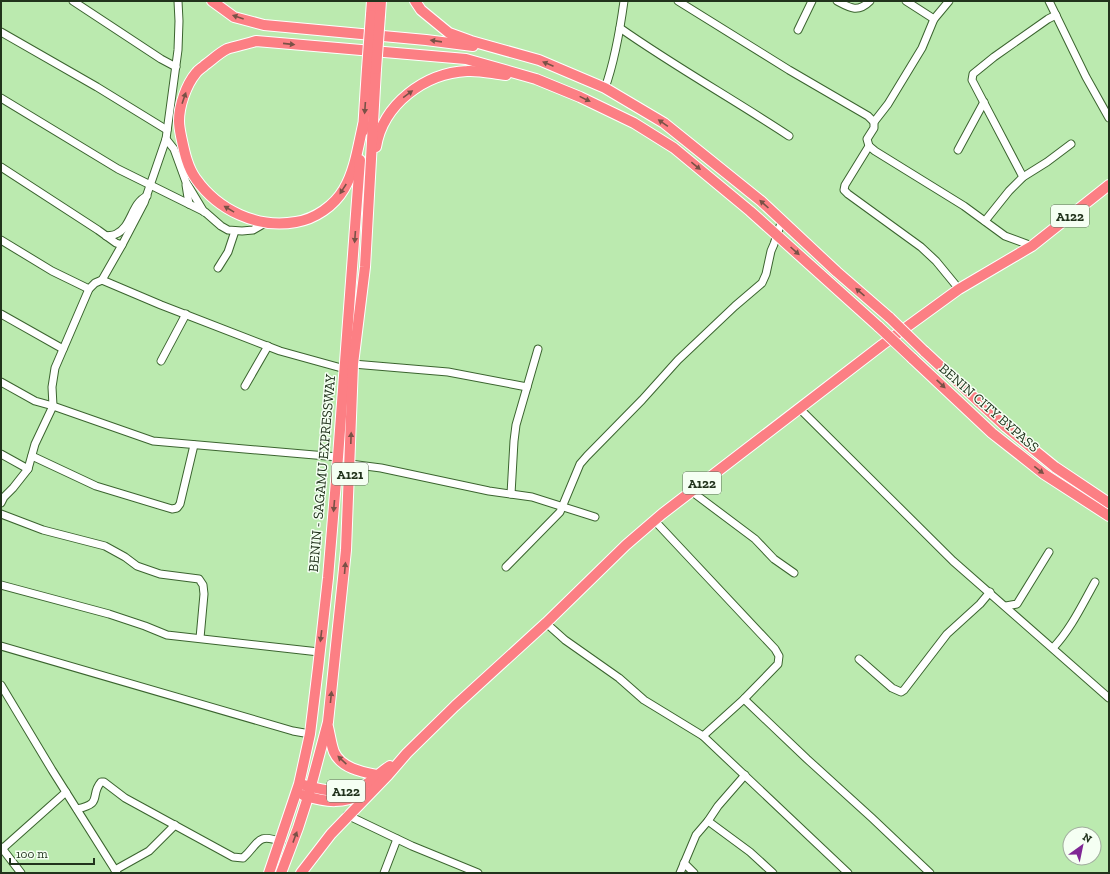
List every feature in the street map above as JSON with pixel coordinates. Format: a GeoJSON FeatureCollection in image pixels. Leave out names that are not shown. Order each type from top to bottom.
{"type":"FeatureCollection","features":[{"type":"Feature","properties":{"kind":"highway"},"geometry":{"type":"LineString","coordinates":[[212,1],[234,17],[264,25],[426,40],[502,50]]}},
{"type":"Feature","properties":{"kind":"highway"},"geometry":{"type":"LineString","coordinates":[[372,1],[375,15]]}},
{"type":"Feature","properties":{"kind":"highway"},"geometry":{"type":"LineString","coordinates":[[375,15],[381,1]]}},
{"type":"Feature","properties":{"kind":"highway"},"geometry":{"type":"LineString","coordinates":[[415,1],[421,10],[449,33],[502,50]]}},
{"type":"Feature","properties":{"kind":"highway","name":"A121"},"geometry":{"type":"LineString","coordinates":[[281,873],[298,828],[328,725],[344,579],[350,464],[349,367],[364,282],[369,191],[375,15]]}},
{"type":"Feature","properties":{"kind":"highway"},"geometry":{"type":"LineString","coordinates":[[363,125],[352,172],[343,190],[328,208],[317,215],[304,221],[288,224],[265,223],[234,212],[218,202],[206,191],[195,178],[186,159],[179,121],[182,98],[196,73],[216,56],[227,50],[256,41],[466,59],[536,79]]}},
{"type":"Feature","properties":{"kind":"highway","name":"BENIN CITY BYPASS"},"geometry":{"type":"LineString","coordinates":[[502,50],[539,60],[605,88],[664,122],[761,201],[837,272],[890,318],[1006,428],[1055,467],[1109,503]]}},
{"type":"Feature","properties":{"kind":"highway","name":"BENIN - SAGAMU EXPRESSWAY"},"geometry":{"type":"LineString","coordinates":[[269,873],[281,842],[297,789],[310,734],[328,578],[338,457],[349,367],[363,125],[372,69]]}},
{"type":"Feature","properties":{"kind":"highway"},"geometry":{"type":"LineString","coordinates":[[369,191],[377,140],[386,119],[394,107],[404,97],[422,84],[434,77],[468,71],[536,79]]}},
{"type":"Feature","properties":{"kind":"highway","name":"BENIN CITY BYPASS"},"geometry":{"type":"LineString","coordinates":[[536,79],[580,97],[634,123],[674,148],[721,186],[777,235],[879,327],[992,433],[1044,474],[1109,516]]}},
{"type":"Feature","properties":{"kind":"highway","name":"A122"},"geometry":{"type":"LineString","coordinates":[[309,792],[339,792],[351,790],[367,784],[403,756],[546,623],[626,545],[691,490],[800,409],[882,345],[959,289],[1032,246],[1109,185]]}},
{"type":"Feature","properties":{"kind":"highway"},"geometry":{"type":"LineString","coordinates":[[328,725],[335,753],[340,760],[352,768],[377,776]]}},
{"type":"Feature","properties":{"kind":"highway","name":"A122"},"geometry":{"type":"LineString","coordinates":[[297,789],[335,802],[357,797],[372,791],[388,775],[403,756]]}},
{"type":"Feature","properties":{"kind":"highway"},"geometry":{"type":"LineString","coordinates":[[302,873],[331,834],[372,791]]}},
{"type":"Feature","properties":{"kind":"street"},"geometry":{"type":"LineString","coordinates":[[73,1],[155,55],[176,67]]}},
{"type":"Feature","properties":{"kind":"street"},"geometry":{"type":"LineString","coordinates":[[1,503],[4,497],[28,469],[35,444],[53,406],[52,387],[55,368],[89,289],[95,283],[102,280],[147,196],[166,138],[176,67],[179,21],[178,1]]}},
{"type":"Feature","properties":{"kind":"street"},"geometry":{"type":"LineString","coordinates":[[605,88],[609,78],[620,28],[624,1]]}},
{"type":"Feature","properties":{"kind":"street"},"geometry":{"type":"LineString","coordinates":[[678,1],[789,70],[868,116],[874,122]]}},
{"type":"Feature","properties":{"kind":"street"},"geometry":{"type":"LineString","coordinates":[[798,30],[812,1]]}},
{"type":"Feature","properties":{"kind":"street"},"geometry":{"type":"LineString","coordinates":[[837,1],[852,9],[862,7],[870,1]]}},
{"type":"Feature","properties":{"kind":"street"},"geometry":{"type":"LineString","coordinates":[[906,1],[934,19]]}},
{"type":"Feature","properties":{"kind":"street"},"geometry":{"type":"LineString","coordinates":[[949,1],[934,19],[922,48],[888,104],[874,122],[874,128],[867,139],[869,146],[874,151],[957,202],[1006,236],[1032,246]]}},
{"type":"Feature","properties":{"kind":"street"},"geometry":{"type":"LineString","coordinates":[[1049,1],[1086,77],[1109,118]]}},
{"type":"Feature","properties":{"kind":"street"},"geometry":{"type":"LineString","coordinates":[[1023,177],[972,80],[973,74],[994,57],[1056,15]]}},
{"type":"Feature","properties":{"kind":"street"},"geometry":{"type":"LineString","coordinates":[[620,28],[641,43],[746,107],[788,136]]}},
{"type":"Feature","properties":{"kind":"street"},"geometry":{"type":"LineString","coordinates":[[1,32],[97,87],[167,130]]}},
{"type":"Feature","properties":{"kind":"street"},"geometry":{"type":"LineString","coordinates":[[1,98],[118,169],[204,212],[228,230],[253,230],[265,223]]}},
{"type":"Feature","properties":{"kind":"street"},"geometry":{"type":"LineString","coordinates":[[958,150],[984,102]]}},
{"type":"Feature","properties":{"kind":"street"},"geometry":{"type":"LineString","coordinates":[[166,138],[174,149],[186,182],[204,212]]}},
{"type":"Feature","properties":{"kind":"street"},"geometry":{"type":"LineString","coordinates":[[985,222],[1009,191],[1023,177],[1047,162],[1071,144]]}},
{"type":"Feature","properties":{"kind":"street"},"geometry":{"type":"LineString","coordinates":[[869,146],[844,185],[844,190],[921,247],[936,261],[959,289]]}},
{"type":"Feature","properties":{"kind":"street"},"geometry":{"type":"LineString","coordinates":[[1,167],[116,243],[122,244]]}},
{"type":"Feature","properties":{"kind":"street"},"geometry":{"type":"LineString","coordinates":[[186,182],[189,204]]}},
{"type":"Feature","properties":{"kind":"street"},"geometry":{"type":"LineString","coordinates":[[106,236],[116,234],[124,227],[137,202],[141,198],[147,196]]}},
{"type":"Feature","properties":{"kind":"street"},"geometry":{"type":"LineString","coordinates":[[506,567],[560,512],[580,464],[587,456],[642,400],[678,360],[735,306],[762,283],[782,220]]}},
{"type":"Feature","properties":{"kind":"street"},"geometry":{"type":"LineString","coordinates":[[218,268],[228,252],[235,231]]}},
{"type":"Feature","properties":{"kind":"street"},"geometry":{"type":"LineString","coordinates":[[1,240],[52,271],[89,289]]}},
{"type":"Feature","properties":{"kind":"street"},"geometry":{"type":"LineString","coordinates":[[102,280],[294,356],[349,367],[448,372],[527,387]]}},
{"type":"Feature","properties":{"kind":"street"},"geometry":{"type":"LineString","coordinates":[[1,314],[62,349]]}},
{"type":"Feature","properties":{"kind":"street"},"geometry":{"type":"LineString","coordinates":[[160,361],[186,314]]}},
{"type":"Feature","properties":{"kind":"street"},"geometry":{"type":"LineString","coordinates":[[245,386],[268,346]]}},
{"type":"Feature","properties":{"kind":"street"},"geometry":{"type":"LineString","coordinates":[[511,494],[516,425],[538,349]]}},
{"type":"Feature","properties":{"kind":"street"},"geometry":{"type":"LineString","coordinates":[[1,382],[35,401],[153,442],[338,457]]}},
{"type":"Feature","properties":{"kind":"street"},"geometry":{"type":"LineString","coordinates":[[800,409],[953,561],[1109,698]]}},
{"type":"Feature","properties":{"kind":"street"},"geometry":{"type":"LineString","coordinates":[[32,456],[96,486],[172,509],[177,508],[180,504],[194,445]]}},
{"type":"Feature","properties":{"kind":"street"},"geometry":{"type":"LineString","coordinates":[[1,454],[28,469]]}},
{"type":"Feature","properties":{"kind":"street"},"geometry":{"type":"LineString","coordinates":[[350,464],[381,468],[489,491],[532,498],[595,517]]}},
{"type":"Feature","properties":{"kind":"street"},"geometry":{"type":"LineString","coordinates":[[691,490],[755,539],[774,559],[794,573]]}},
{"type":"Feature","properties":{"kind":"street"},"geometry":{"type":"LineString","coordinates":[[1,514],[43,530],[105,546],[125,557],[137,566],[160,574],[199,579],[203,585],[204,594],[200,638]]}},
{"type":"Feature","properties":{"kind":"street"},"geometry":{"type":"LineString","coordinates":[[654,520],[779,656],[778,664],[744,699],[703,736]]}},
{"type":"Feature","properties":{"kind":"street"},"geometry":{"type":"LineString","coordinates":[[1006,606],[1017,604],[1050,552]]}},
{"type":"Feature","properties":{"kind":"street"},"geometry":{"type":"LineString","coordinates":[[1053,648],[1063,638],[1095,582]]}},
{"type":"Feature","properties":{"kind":"street"},"geometry":{"type":"LineString","coordinates":[[1,585],[110,614],[167,635],[320,652]]}},
{"type":"Feature","properties":{"kind":"street"},"geometry":{"type":"LineString","coordinates":[[859,658],[892,688],[901,692],[948,634],[980,604],[990,592]]}},
{"type":"Feature","properties":{"kind":"street"},"geometry":{"type":"LineString","coordinates":[[546,623],[565,640],[619,678],[644,700],[703,736],[848,873]]}},
{"type":"Feature","properties":{"kind":"street"},"geometry":{"type":"LineString","coordinates":[[1,646],[292,731],[310,734]]}},
{"type":"Feature","properties":{"kind":"street"},"geometry":{"type":"LineString","coordinates":[[1,685],[116,871],[149,851],[175,825]]}},
{"type":"Feature","properties":{"kind":"street"},"geometry":{"type":"LineString","coordinates":[[744,699],[807,760],[872,818],[930,873]]}},
{"type":"Feature","properties":{"kind":"street"},"geometry":{"type":"LineString","coordinates":[[680,873],[696,835],[718,806],[745,775]]}},
{"type":"Feature","properties":{"kind":"street"},"geometry":{"type":"LineString","coordinates":[[77,809],[87,807],[92,804],[95,799],[98,785],[101,782],[104,782],[125,798],[233,857],[243,858],[260,840],[264,838],[271,838],[281,842]]}},
{"type":"Feature","properties":{"kind":"street"},"geometry":{"type":"LineString","coordinates":[[21,873],[1,848],[66,792]]}},
{"type":"Feature","properties":{"kind":"street"},"geometry":{"type":"LineString","coordinates":[[348,815],[397,839],[478,873]]}},
{"type":"Feature","properties":{"kind":"street"},"geometry":{"type":"LineString","coordinates":[[708,821],[750,852],[773,873]]}},
{"type":"Feature","properties":{"kind":"street"},"geometry":{"type":"LineString","coordinates":[[384,873],[397,839]]}},
{"type":"Feature","properties":{"kind":"street"},"geometry":{"type":"LineString","coordinates":[[684,863],[694,873]]}}]}
